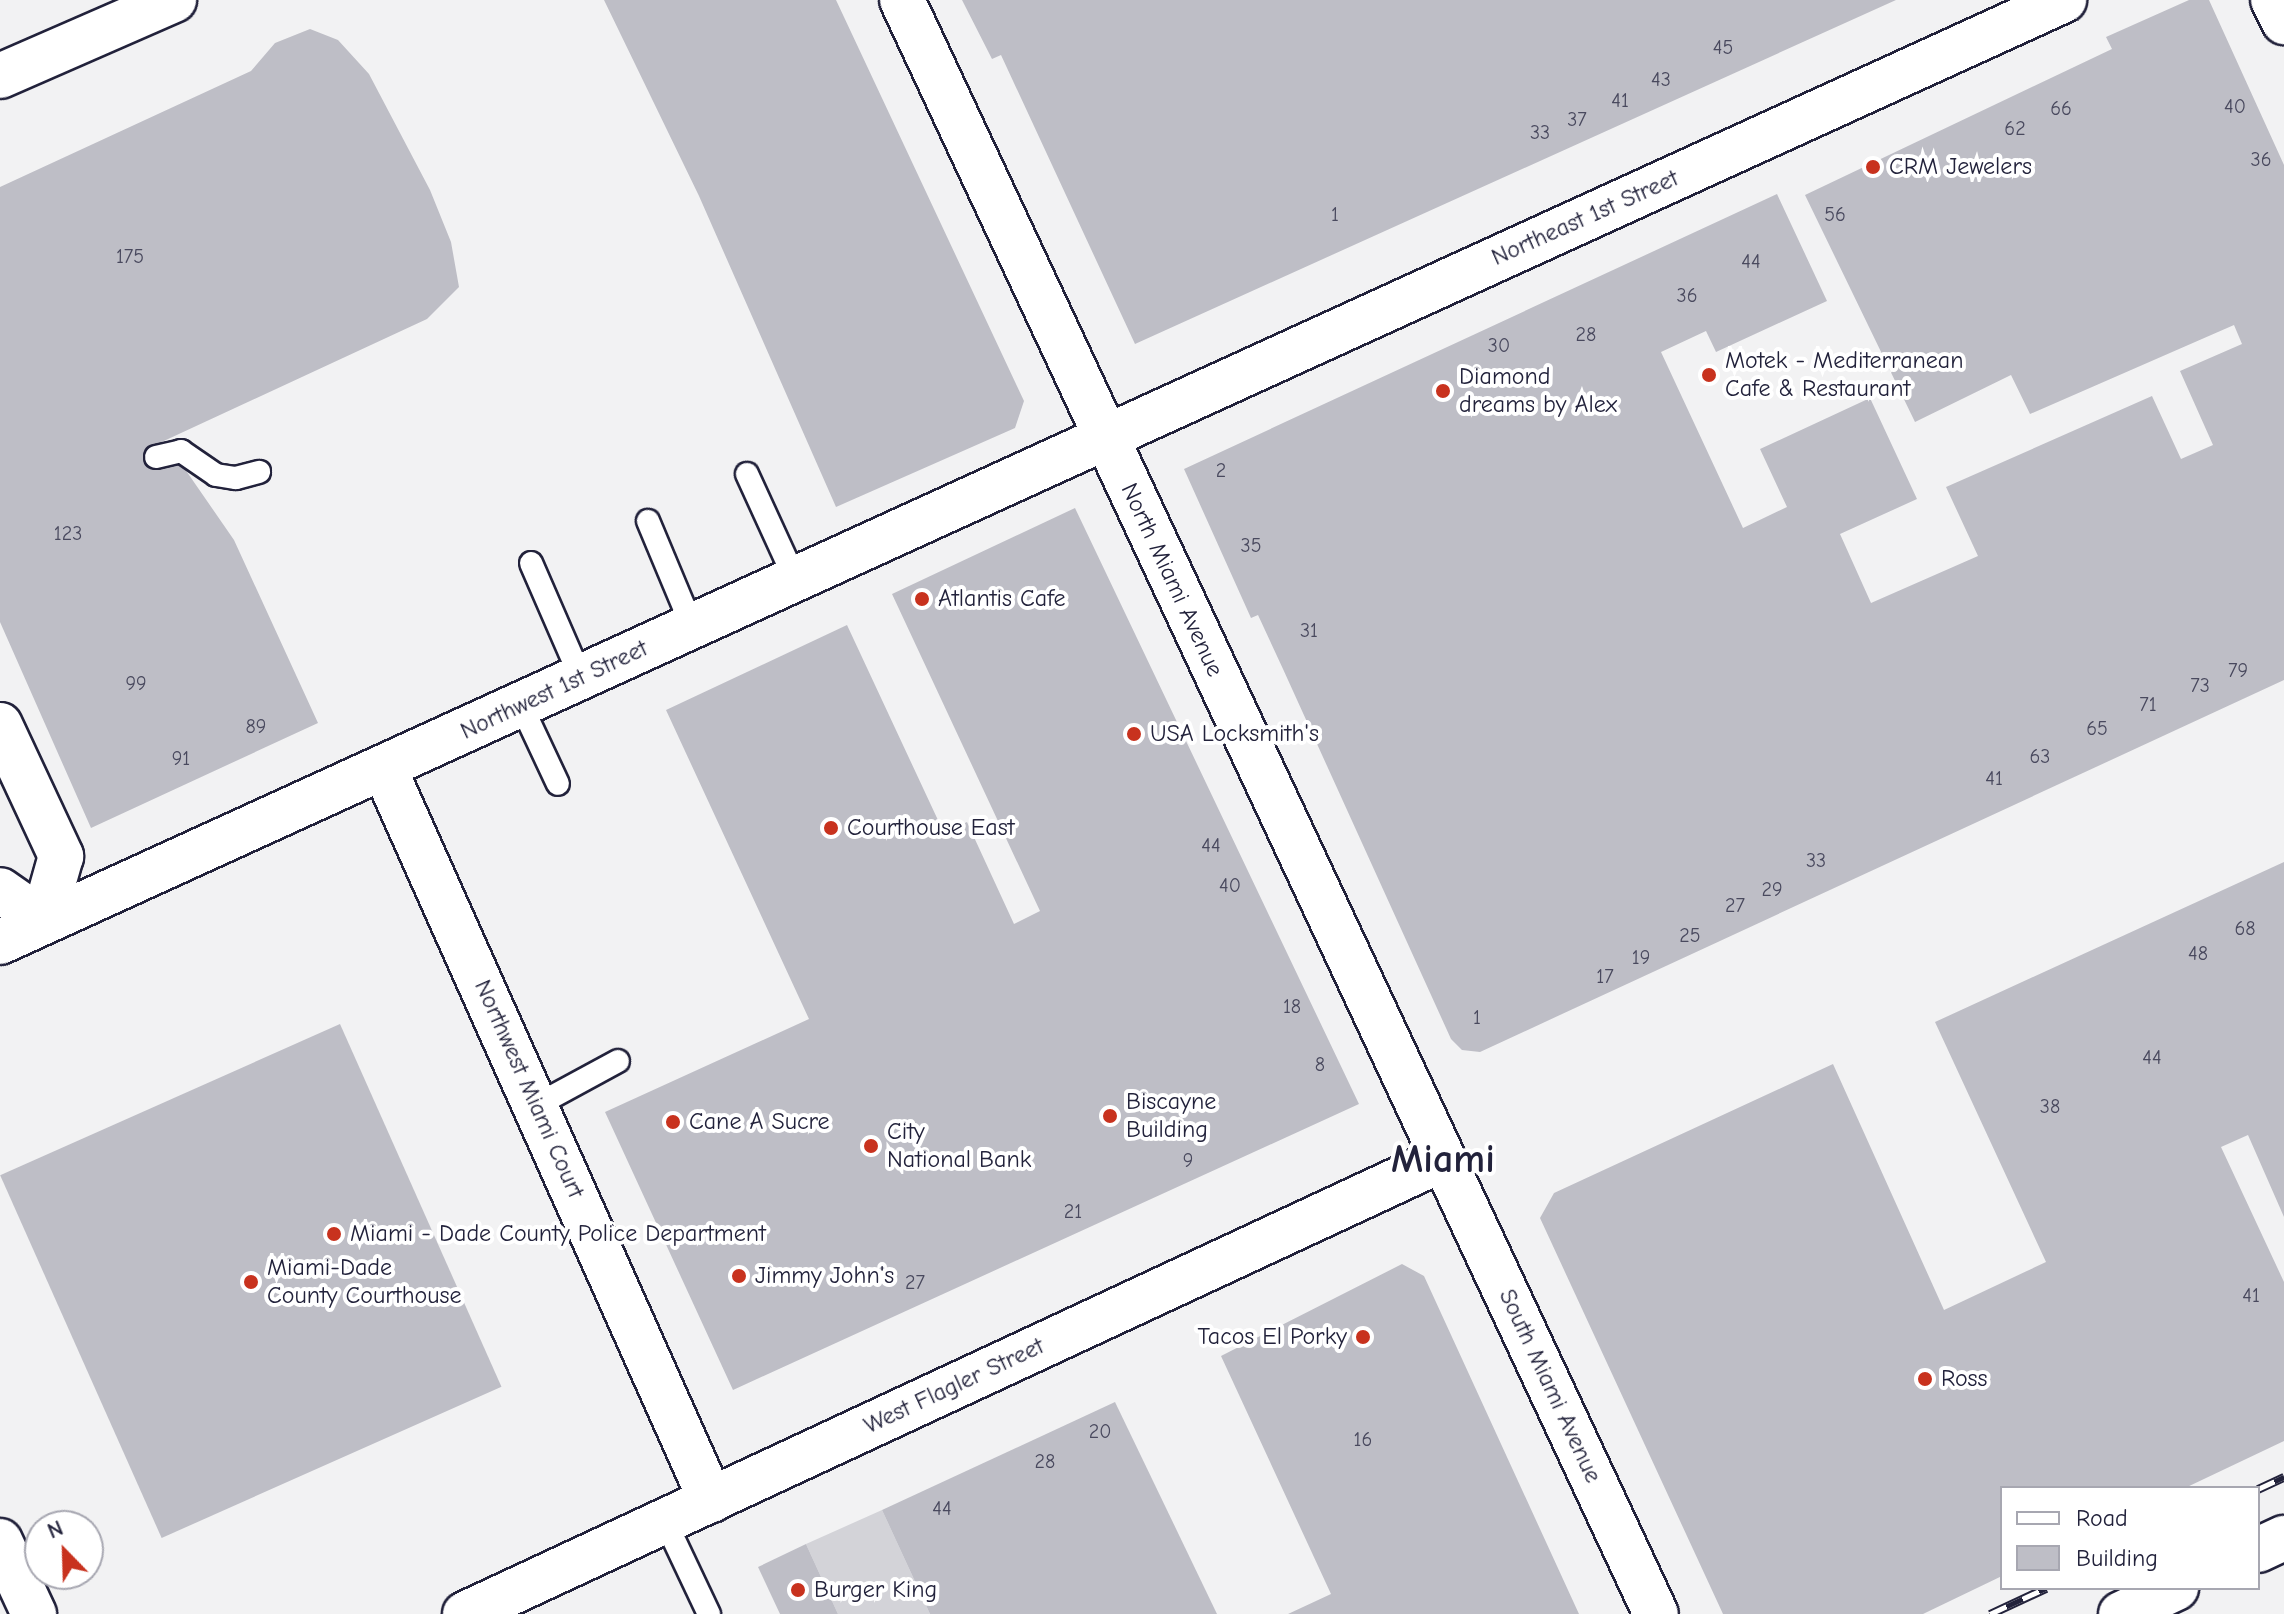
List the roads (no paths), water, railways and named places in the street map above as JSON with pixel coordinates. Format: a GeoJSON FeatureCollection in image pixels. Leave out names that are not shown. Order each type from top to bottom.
{"type":"FeatureCollection","features":[{"type":"Feature","properties":{"kind":"main road"},"geometry":{"type":"LineString","coordinates":[[0,76],[174,0]]}},
{"type":"Feature","properties":{"kind":"main road","name":"North Miami Avenue"},"geometry":{"type":"LineString","coordinates":[[902,0],[1443,1159]]}},
{"type":"Feature","properties":{"kind":"main road","name":"Northeast 1st Street"},"geometry":{"type":"LineString","coordinates":[[1107,437],[2064,0]]}},
{"type":"Feature","properties":{"kind":"main road"},"geometry":{"type":"LineString","coordinates":[[2273,0],[2284,22]]}},
{"type":"Feature","properties":{"kind":"main road","name":"Northwest 1st Street"},"geometry":{"type":"LineString","coordinates":[[0,942],[1107,437]]}},
{"type":"Feature","properties":{"kind":"main road"},"geometry":{"type":"LineString","coordinates":[[0,725],[61,856],[43,920],[0,890]]}},
{"type":"Feature","properties":{"kind":"main road","name":"Northwest Miami Court"},"geometry":{"type":"LineString","coordinates":[[384,768],[711,1500]]}},
{"type":"Feature","properties":{"kind":"main road","name":"West Flagler Street"},"geometry":{"type":"LineString","coordinates":[[465,1614],[1443,1159]]}},
{"type":"Feature","properties":{"kind":"main road","name":"South Miami Avenue"},"geometry":{"type":"LineString","coordinates":[[1443,1159],[1656,1614]]}},
{"type":"Feature","properties":{"kind":"main road"},"geometry":{"type":"LineString","coordinates":[[2260,1549],[2284,1538]]}},
{"type":"Feature","properties":{"kind":"main road"},"geometry":{"type":"LineString","coordinates":[[0,1541],[34,1614]]}},
{"type":"Feature","properties":{"kind":"main road"},"geometry":{"type":"LineString","coordinates":[[2121,1614],[2172,1590]]}},
{"type":"Feature","properties":{"kind":"lane"},"geometry":{"type":"LineString","coordinates":[[156,457],[181,451],[216,475],[236,478],[259,472]]}},
{"type":"Feature","properties":{"kind":"lane"},"geometry":{"type":"LineString","coordinates":[[747,474],[795,579]]}},
{"type":"Feature","properties":{"kind":"lane"},"geometry":{"type":"LineString","coordinates":[[648,521],[692,626]]}},
{"type":"Feature","properties":{"kind":"lane"},"geometry":{"type":"LineString","coordinates":[[531,563],[581,678]]}},
{"type":"Feature","properties":{"kind":"lane"},"geometry":{"type":"LineString","coordinates":[[521,705],[558,784]]}},
{"type":"Feature","properties":{"kind":"lane"},"geometry":{"type":"LineString","coordinates":[[537,1105],[618,1061]]}},
{"type":"Feature","properties":{"kind":"lane"},"geometry":{"type":"LineString","coordinates":[[665,1521],[709,1614]]}},
{"type":"Feature","properties":{"kind":"railway"},"geometry":{"type":"LineString","coordinates":[[2260,1488],[2284,1477]]}},
{"type":"Feature","properties":{"kind":"railway"},"geometry":{"type":"LineString","coordinates":[[1990,1614],[2042,1590]]}},
{"type":"Feature","properties":{"kind":"place","name":"CRM Jewelers"},"geometry":{"type":"Point","coordinates":[1873,167]}},
{"type":"Feature","properties":{"kind":"place","name":"Motek - Mediterranean Cafe & Restaurant"},"geometry":{"type":"Point","coordinates":[1709,375]}},
{"type":"Feature","properties":{"kind":"place","name":"Diamond dreams by Alex"},"geometry":{"type":"Point","coordinates":[1443,391]}},
{"type":"Feature","properties":{"kind":"place","name":"Atlantis Cafe"},"geometry":{"type":"Point","coordinates":[922,599]}},
{"type":"Feature","properties":{"kind":"place","name":"USA Locksmith's"},"geometry":{"type":"Point","coordinates":[1134,734]}},
{"type":"Feature","properties":{"kind":"place","name":"Courthouse East"},"geometry":{"type":"Point","coordinates":[831,828]}},
{"type":"Feature","properties":{"kind":"place","name":"Biscayne Building"},"geometry":{"type":"Point","coordinates":[1110,1116]}},
{"type":"Feature","properties":{"kind":"place","name":"Cane A Sucre"},"geometry":{"type":"Point","coordinates":[673,1122]}},
{"type":"Feature","properties":{"kind":"place","name":"City National Bank"},"geometry":{"type":"Point","coordinates":[871,1146]}},
{"type":"Feature","properties":{"kind":"place","name":"Miami - Dade County Police Department"},"geometry":{"type":"Point","coordinates":[334,1234]}},
{"type":"Feature","properties":{"kind":"place","name":"Jimmy John's"},"geometry":{"type":"Point","coordinates":[739,1276]}},
{"type":"Feature","properties":{"kind":"place","name":"Miami-Dade County Courthouse"},"geometry":{"type":"Point","coordinates":[251,1282]}},
{"type":"Feature","properties":{"kind":"place","name":"Tacos El Porky"},"geometry":{"type":"Point","coordinates":[1363,1337]}},
{"type":"Feature","properties":{"kind":"place","name":"Ross"},"geometry":{"type":"Point","coordinates":[1925,1379]}},
{"type":"Feature","properties":{"kind":"place","name":"Burger King"},"geometry":{"type":"Point","coordinates":[798,1590]}},
{"type":"Feature","properties":{"kind":"district","name":"Miami"},"geometry":{"type":"Point","coordinates":[1443,1159]}}]}
